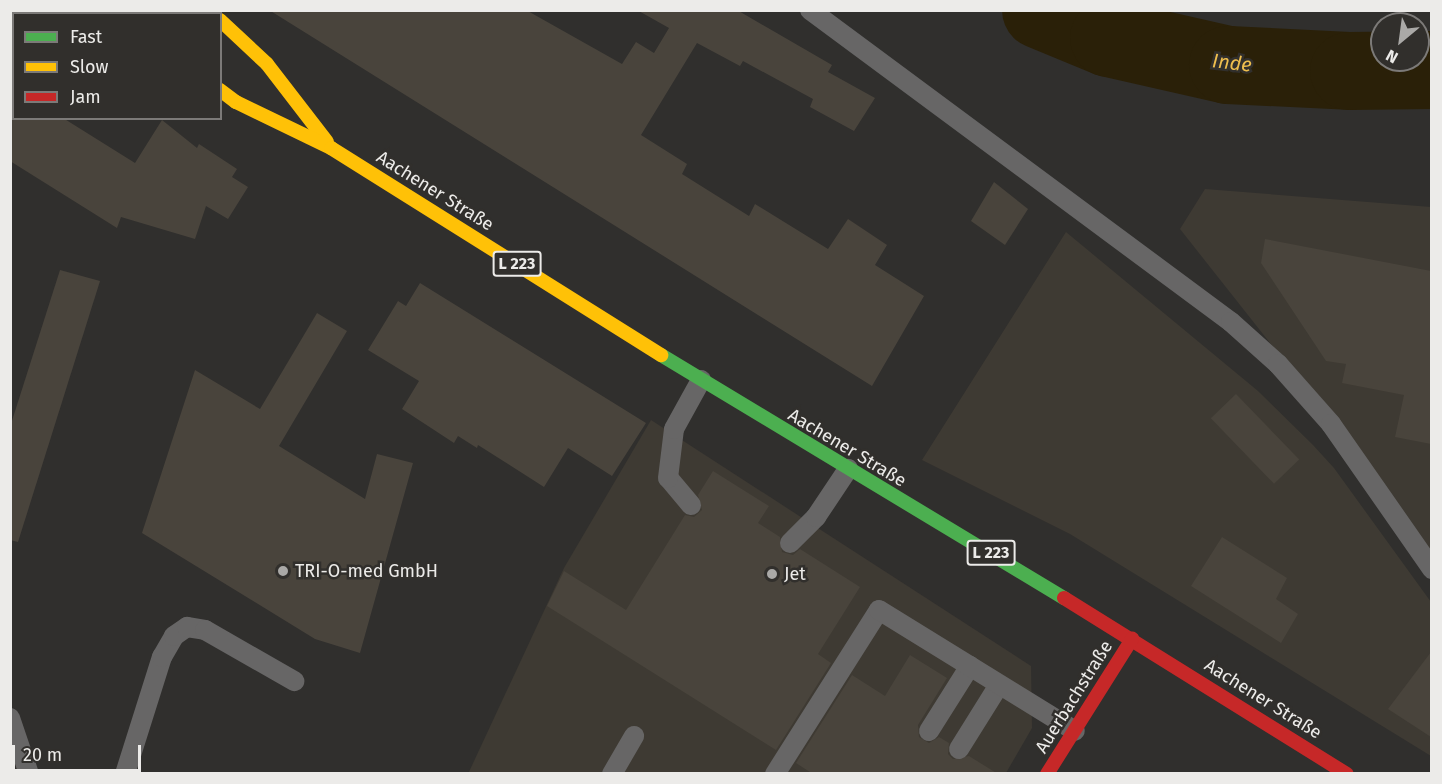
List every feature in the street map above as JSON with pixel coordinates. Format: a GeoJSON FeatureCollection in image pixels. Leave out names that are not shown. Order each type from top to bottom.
{"type":"FeatureCollection","features":[{"type":"Feature","properties":{"kind":"main road","name":"Aachener Straße"},"geometry":{"type":"LineString","coordinates":[[222,22],[267,64],[331,148]]}},
{"type":"Feature","properties":{"kind":"main road","name":"Aachener Straße"},"geometry":{"type":"LineString","coordinates":[[222,92],[236,102],[331,148],[701,380],[1132,639],[1347,774]]}},
{"type":"Feature","properties":{"kind":"main road","name":"Auerbachstraße"},"geometry":{"type":"LineString","coordinates":[[1047,774],[1132,639]]}},
{"type":"Feature","properties":{"kind":"lane"},"geometry":{"type":"LineString","coordinates":[[810,10],[1231,322],[1278,364],[1331,424],[1431,569]]}},
{"type":"Feature","properties":{"kind":"lane"},"geometry":{"type":"LineString","coordinates":[[691,505],[668,478],[674,429],[701,380]]}},
{"type":"Feature","properties":{"kind":"lane"},"geometry":{"type":"LineString","coordinates":[[790,543],[816,518],[848,469]]}},
{"type":"Feature","properties":{"kind":"lane"},"geometry":{"type":"LineString","coordinates":[[775,774],[879,610],[1075,731]]}},
{"type":"Feature","properties":{"kind":"lane"},"geometry":{"type":"LineString","coordinates":[[126,774],[162,657],[174,636],[187,627],[205,630],[294,681]]}},
{"type":"Feature","properties":{"kind":"lane"},"geometry":{"type":"LineString","coordinates":[[929,731],[970,666]]}},
{"type":"Feature","properties":{"kind":"lane"},"geometry":{"type":"LineString","coordinates":[[959,749],[999,685]]}},
{"type":"Feature","properties":{"kind":"lane"},"geometry":{"type":"LineString","coordinates":[[10,718],[29,774]]}},
{"type":"Feature","properties":{"kind":"lane"},"geometry":{"type":"LineString","coordinates":[[612,774],[634,736]]}},
{"type":"Feature","properties":{"kind":"shaded area"},"geometry":{"type":"Polygon","coordinates":[[[1205,189],[1431,207],[1431,559],[1393,499],[1180,229],[1205,189]]]}},
{"type":"Feature","properties":{"kind":"shaded area"},"geometry":{"type":"Polygon","coordinates":[[[1066,232],[1258,391],[1313,445],[1334,468],[1431,602],[1431,756],[1070,534],[922,460],[1066,232]]]}},
{"type":"Feature","properties":{"kind":"shaded area"},"geometry":{"type":"Polygon","coordinates":[[[651,420],[1031,666],[1032,728],[1006,773],[468,774],[564,568],[651,420]]]}},
{"type":"Feature","properties":{"kind":"building"},"geometry":{"type":"Polygon","coordinates":[[[269,10],[526,10],[622,64],[636,42],[654,53],[669,28],[637,10],[737,10],[832,65],[828,72],[875,98],[854,131],[810,107],[813,99],[743,61],[740,66],[697,43],[641,135],[687,164],[682,174],[749,216],[755,204],[828,249],[848,219],[887,245],[875,265],[924,296],[872,386],[269,10]]]}},
{"type":"Feature","properties":{"kind":"building"},"geometry":{"type":"Polygon","coordinates":[[[10,118],[12,120],[66,120],[135,163],[162,120],[197,148],[199,144],[237,169],[232,177],[248,187],[228,219],[206,206],[195,239],[121,217],[117,228],[10,161],[10,118]]]}},
{"type":"Feature","properties":{"kind":"building"},"geometry":{"type":"Polygon","coordinates":[[[994,182],[1028,209],[1005,245],[971,221],[994,182]]]}},
{"type":"Feature","properties":{"kind":"building"},"geometry":{"type":"Polygon","coordinates":[[[1265,239],[1431,271],[1431,444],[1395,437],[1404,395],[1342,383],[1346,364],[1326,361],[1261,263],[1265,239]]]}},
{"type":"Feature","properties":{"kind":"building"},"geometry":{"type":"Polygon","coordinates":[[[60,270],[100,281],[18,542],[10,540],[10,427],[60,270]]]}},
{"type":"Feature","properties":{"kind":"building"},"geometry":{"type":"Polygon","coordinates":[[[420,283],[646,423],[612,476],[568,448],[544,487],[478,445],[477,448],[458,436],[454,443],[402,409],[419,381],[368,350],[398,301],[406,306],[420,283]]]}},
{"type":"Feature","properties":{"kind":"building"},"geometry":{"type":"Polygon","coordinates":[[[317,313],[347,331],[279,446],[365,499],[377,454],[413,463],[360,653],[315,639],[142,533],[195,370],[260,409],[317,313]]]}},
{"type":"Feature","properties":{"kind":"building"},"geometry":{"type":"Polygon","coordinates":[[[1236,394],[1299,459],[1274,484],[1211,418],[1236,394]]]}},
{"type":"Feature","properties":{"kind":"building"},"geometry":{"type":"Polygon","coordinates":[[[713,471],[769,506],[758,523],[780,537],[782,552],[793,555],[800,549],[860,587],[818,654],[831,663],[776,750],[547,606],[564,571],[626,610],[685,515],[694,517],[702,510],[698,495],[713,471]]]}},
{"type":"Feature","properties":{"kind":"building"},"geometry":{"type":"Polygon","coordinates":[[[1222,537],[1287,578],[1276,599],[1298,614],[1281,643],[1191,586],[1222,537]]]}},
{"type":"Feature","properties":{"kind":"building"},"geometry":{"type":"Polygon","coordinates":[[[1431,652],[1431,737],[1388,709],[1431,652]]]}},
{"type":"Feature","properties":{"kind":"building"},"geometry":{"type":"Polygon","coordinates":[[[910,655],[947,678],[918,725],[919,737],[929,743],[939,737],[949,743],[948,754],[953,759],[969,756],[998,774],[813,774],[796,763],[852,675],[885,696],[910,655]]]}},
{"type":"Feature","properties":{"kind":"waterway","name":"Inde"},"geometry":{"type":"LineString","coordinates":[[1041,10],[1109,38],[1228,65],[1349,71],[1432,70]]}},
{"type":"Feature","properties":{"kind":"traffic: fast"},"geometry":{"type":"LineString","coordinates":[[661,355],[1064,598]]}},
{"type":"Feature","properties":{"kind":"traffic: slow"},"geometry":{"type":"LineString","coordinates":[[222,22],[267,64],[327,142]]}},
{"type":"Feature","properties":{"kind":"traffic: slow"},"geometry":{"type":"LineString","coordinates":[[222,92],[236,102],[331,148],[661,355]]}},
{"type":"Feature","properties":{"kind":"traffic: jam"},"geometry":{"type":"LineString","coordinates":[[1064,598],[1347,774]]}},
{"type":"Feature","properties":{"kind":"traffic: jam"},"geometry":{"type":"LineString","coordinates":[[1047,774],[1132,639]]}},
{"type":"Feature","properties":{"kind":"place","name":"TRI-O-med GmbH"},"geometry":{"type":"Point","coordinates":[283,571]}},
{"type":"Feature","properties":{"kind":"place","name":"Jet"},"geometry":{"type":"Point","coordinates":[772,574]}}]}
